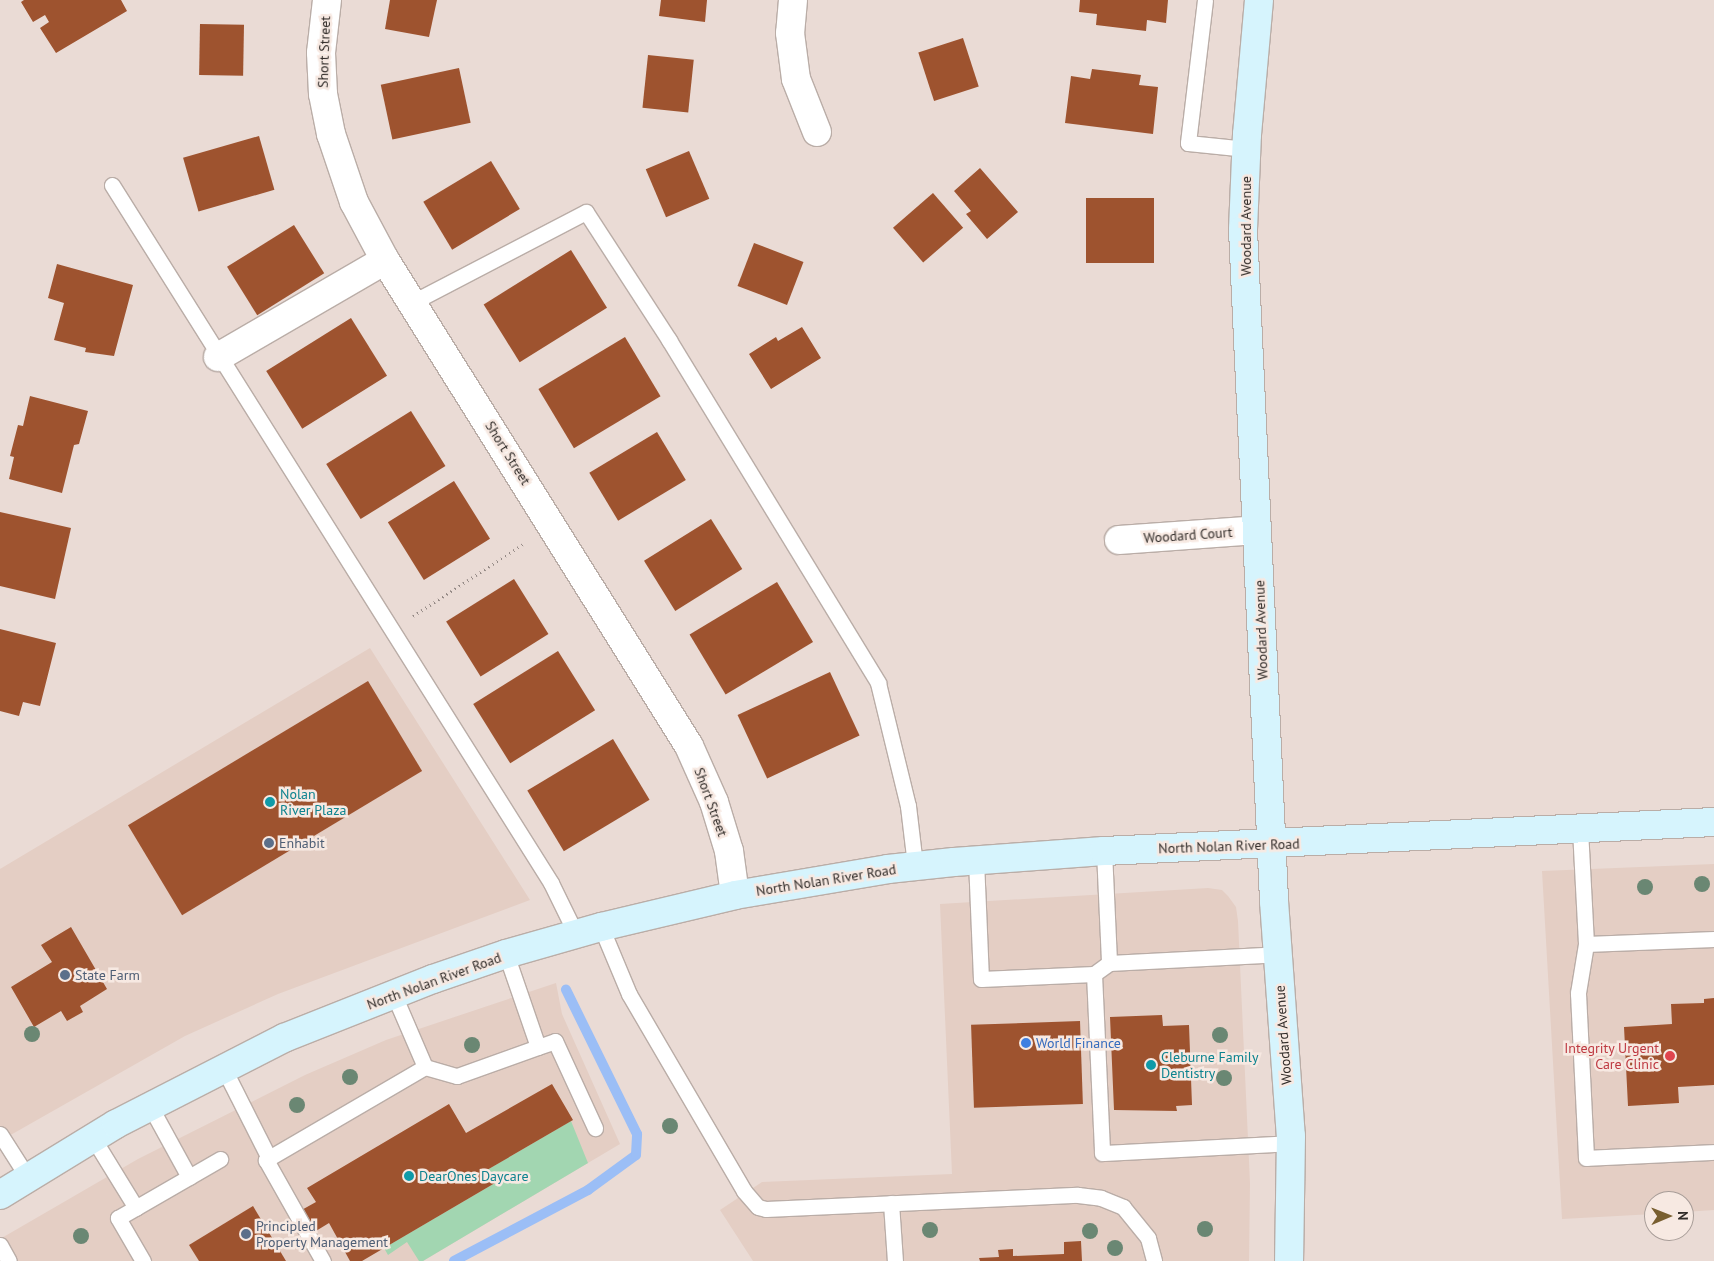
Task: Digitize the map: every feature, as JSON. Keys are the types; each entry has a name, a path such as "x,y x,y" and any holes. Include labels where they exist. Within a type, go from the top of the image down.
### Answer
{"main road":[{"name":"Woodard Avenue","path":"1259,0 1247,149 1243,230 1271,844 1291,1143 1289,1261"},
{"name":"North Nolan River Road","path":"0,1195 93,1138 150,1106 223,1067 284,1038 506,954 589,931 735,896 915,865 976,860 1104,851 1714,822"}],"street":[{"name":"Short Street","path":"327,0 321,53 323,94 331,134 354,202 385,260 553,525 689,746 714,802 729,850 735,896"},
{"path":"793,0 790,33 796,79 817,132"},
{"path":"218,357 385,260"},
{"name":"Woodard Court","path":"1120,540 1257,530"}],"lane":[{"path":"1205,0 1188,143 1247,149"},
{"path":"112,185 390,631 551,882 589,931 630,994 752,1202 766,1210 1078,1194 1101,1198 1123,1208 1139,1226 1154,1251 1154,1261"},
{"path":"413,302 586,212 670,340 878,683 908,806 915,865"},
{"path":"1580,828 1586,944 1578,993 1586,1158 1714,1152"},
{"path":"1104,851 1109,963"},
{"path":"976,860 981,979 1094,974 1109,963 1278,954"},
{"path":"1586,944 1714,939"},
{"path":"506,954 538,1047"},
{"path":"1094,974 1102,1153 1291,1143"},
{"path":"394,995 425,1067"},
{"path":"324,1261 266,1160 425,1067 456,1076 555,1041 596,1128"},
{"path":"223,1067 269,1158"},
{"path":"150,1106 189,1177"},
{"path":"0,1134 28,1178"},
{"path":"93,1138 136,1208"},
{"path":"143,1261 118,1218 220,1159"},
{"path":"891,1204 894,1261"},
{"path":"0,1245 9,1261"}],"path":[{"path":"390,631 553,525"}],"shaded area":[{"path":"370,648 530,900 278,994 185,1036 0,1141 0,869"},
{"path":"1714,864 1714,1210 1694,1211 1694,1191 1644,1191 1644,1215 1562,1219 1542,871"},
{"path":"1208,888 1222,890 1228,896 1236,907 1238,921 1250,1183 1249,1261 753,1261 720,1210 762,1182 952,1174 940,904"},
{"path":"556,983 562,1014 620,1144 423,1261 0,1261 0,1239 138,1159 305,1075 386,1040"}],"green space":[{"path":"571,1121 588,1163 423,1261 419,1261 407,1242 388,1255 384,1248 495,1183 487,1170"}],"building":[{"path":"24,0 121,0 127,11 56,53 40,28 49,22 45,15 33,22 21,2"},
{"path":"390,0 437,0 429,37 385,29"},
{"path":"661,0 707,0 705,22 659,16"},
{"path":"1080,0 1168,0 1166,23 1147,20 1146,31 1096,25 1097,14 1079,12"},
{"path":"200,24 244,25 243,76 199,75"},
{"path":"963,38 979,87 934,101 918,53"},
{"path":"648,55 694,60 688,113 642,108"},
{"path":"459,68 471,123 392,139 381,85"},
{"path":"1092,69 1141,75 1139,85 1158,87 1153,134 1065,123 1071,76 1090,79"},
{"path":"259,136 274,190 198,212 183,158"},
{"path":"689,151 709,199 666,217 646,169"},
{"path":"491,161 520,209 452,250 423,202"},
{"path":"980,168 1018,212 987,239 966,214 971,211 954,191"},
{"path":"933,193 963,228 923,262 893,228"},
{"path":"1086,198 1154,198 1154,263 1086,263"},
{"path":"294,225 324,273 257,315 227,267"},
{"path":"754,243 803,262 787,305 738,286"},
{"path":"571,250 607,308 520,362 484,305"},
{"path":"57,264 133,285 114,356 85,352 86,348 54,340 64,303 48,298"},
{"path":"351,318 387,376 302,429 266,371"},
{"path":"802,327 821,358 771,389 749,354 776,337 778,341"},
{"path":"625,337 661,396 574,448 538,389"},
{"path":"30,396 88,411 79,444 74,445 62,493 9,479 14,457 10,456 18,425 23,426"},
{"path":"411,411 445,466 361,519 326,464"},
{"path":"657,432 686,480 618,521 589,473"},
{"path":"454,481 490,539 424,580 388,522"},
{"path":"0,512 71,528 55,599 0,586"},
{"path":"711,519 742,569 675,611 644,561"},
{"path":"514,579 548,634 481,677 446,621"},
{"path":"777,582 813,642 726,695 690,635"},
{"path":"0,629 56,643 40,706 23,702 19,716 0,711"},
{"path":"558,651 595,710 510,763 473,704"},
{"path":"830,672 860,735 767,779 738,715"},
{"name":"Nolan River Plaza","path":"368,681 422,771 182,915 128,825"},
{"path":"613,739 650,800 564,851 527,791"},
{"name":"State Farm","path":"71,927 107,989 80,1006 83,1012 67,1021 61,1011 34,1027 11,987 52,962 41,945"},
{"name":"Integrity Urgent Care Clinic","path":"1714,998 1714,1085 1678,1087 1679,1103 1628,1106 1624,1027 1672,1024 1671,1004 1704,1003 1704,999"},
{"name":"Cleburne Family Dentistry","path":"1162,1015 1163,1026 1189,1025 1192,1105 1176,1106 1177,1111 1114,1110 1110,1017"},
{"path":"1080,1021 1083,1104 974,1108 971,1025"},
{"name":"DearOnes Daycare","path":"552,1084 573,1120 487,1170 495,1183 362,1261 350,1261 329,1223 311,1234 298,1212 316,1202 307,1188 449,1104 466,1133"},
{"path":"253,1206 286,1261 199,1261 189,1245"},
{"path":"1081,1241 1082,1261 980,1261 979,1258 999,1257 998,1250 1013,1249 1013,1256 1064,1254 1064,1242"}],"waterway":[{"path":"454,1261 588,1190 636,1155 637,1134 566,990"}],"place":[{"name":"Nolan River Plaza","path":"270,802"},
{"name":"Enhabit","path":"269,843"},
{"name":"State Farm","path":"65,975"},
{"name":"World Finance","path":"1026,1043"},
{"name":"Integrity Urgent Care Clinic","path":"1670,1056"},
{"name":"Cleburne Family Dentistry","path":"1151,1065"},
{"name":"DearOnes Daycare","path":"409,1176"},
{"name":"Principled Property Management","path":"246,1234"}]}
